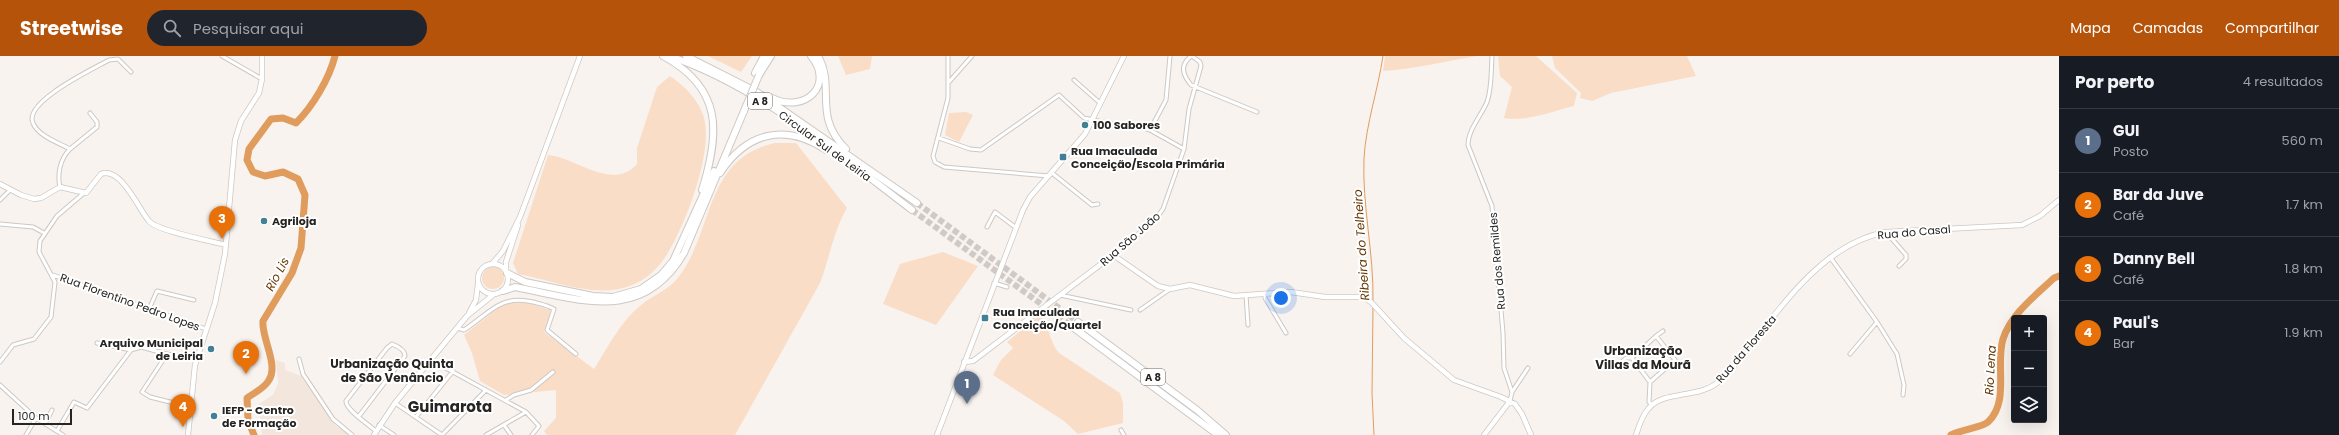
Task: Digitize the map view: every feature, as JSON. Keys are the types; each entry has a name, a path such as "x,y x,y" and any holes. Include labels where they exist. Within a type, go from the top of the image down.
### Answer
{"highway":[{"path":"663,56 676,63 695,79 705,94 713,113 714,133 712,153 698,208"},
{"name":"Circular Sul de Leiria","path":"669,56 750,95 787,118 844,158 912,210"},
{"name":"Circular Sul de Leiria","path":"686,56 757,92 867,167 916,203"},
{"path":"507,272 525,282 593,296 613,297 633,292 647,285 667,268 679,249 742,110 764,56"},
{"path":"757,74 770,56"},
{"path":"757,92 786,104 806,100 815,90 819,78 816,63 811,56"},
{"path":"818,56 824,74 825,108 830,126 841,144 867,167"},
{"path":"503,291 515,287 599,302 620,302 644,294 662,282 677,264 714,183 742,110"},
{"path":"714,183 737,152 750,142 767,136 785,134 802,137 839,158 844,158"},
{"name":"A 8","path":"1218,435 1076,325 1159,381 1226,435"}],"street":[{"path":"222,56 262,79"},
{"path":"188,435 196,359 219,285 226,245 235,140 241,121 258,96 262,79 262,56"},
{"path":"467,316 493,295 503,291 508,285 506,262 520,217 580,56"},
{"path":"948,56 948,98 939,138 933,156 935,162 944,167 1051,175 1092,205 1098,204"},
{"path":"949,82 972,56"},
{"path":"937,435 1015,227 1026,203 1077,146 1093,121 1124,56"},
{"path":"1150,130 1166,100 1170,56"},
{"path":"1191,56 1183,63 1183,69 1189,84 1194,88 1258,112"},
{"name":"Rua São João","path":"964,362 973,361 1113,255 1161,213 1184,149 1189,109 1201,66 1200,62 1191,56"},
{"name":"Rua dos Remildes","path":"1492,56 1490,91 1486,103 1468,138 1468,145 1492,206 1503,333 1504,368 1512,392"},
{"path":"70,149 40,132 34,126 31,120 35,108 52,93 109,60 119,60 132,72"},
{"path":"1074,80 1101,105"},
{"path":"939,138 970,149 981,150 1059,95 1084,118 1117,125 1131,124 1150,130 1184,149"},
{"path":"60,187 59,170 66,154 97,127 96,122 90,113"},
{"path":"0,362 13,345 34,339 51,317 54,290 53,275 39,252 40,241 44,233 60,212 88,191 101,174 109,173 124,184 153,225 226,245"},
{"path":"0,184 26,197 36,199 60,187 84,193"},
{"path":"0,200 10,190"},
{"name":"Rua do Casal","path":"1830,257 1860,240 1886,232 2022,225 2034,219 2059,200"},
{"path":"987,227 995,212 1015,227"},
{"path":"359,416 405,356 404,351 395,345 392,344 387,348 346,401 348,407 375,433 395,403 467,316 476,300 480,272 492,264 503,251 520,217"},
{"path":"0,224 33,227 44,233"},
{"path":"1886,232 1906,255 1906,259 1899,266"},
{"path":"1113,255 1158,286 1170,289"},
{"path":"1830,257 1877,322 1900,362 1904,385 1903,395"},
{"name":"Rua da Floresta","path":"1652,405 1664,399 1698,392 1717,383 1783,306 1830,257"},
{"path":"492,264 500,265 507,272"},
{"name":"Rua Florentino Pedro Lopes","path":"53,275 206,329"},
{"path":"478,282 482,290 493,295"},
{"path":"994,283 1007,287"},
{"path":"1140,310 1170,289 1190,285 1226,295 1291,292 1325,298 1363,297 1375,306 1396,331 1454,380 1510,401 1520,411 1529,434"},
{"path":"149,309 156,291 194,300"},
{"path":"1265,294 1265,298 1286,333"},
{"path":"1060,295 1130,310"},
{"path":"1246,295 1248,325"},
{"path":"457,328 464,330 504,302 516,299 526,301 554,308 547,330 576,354"},
{"path":"1850,354 1877,322"},
{"path":"1615,368 1626,358 1632,358 1663,331"},
{"path":"1650,382 1675,360 1656,336"},
{"path":"97,343 132,350 141,347 167,354 196,359"},
{"path":"57,431 74,402 87,408 132,350"},
{"path":"167,354 142,393 150,397 190,407"},
{"path":"1632,358 1650,382 1649,402 1652,405 1644,415 1636,435"},
{"path":"299,359 302,374 327,410 337,424 352,435"},
{"path":"431,360 526,412 539,426 532,435"},
{"path":"1484,435 1510,401 1512,392 1528,368"},
{"path":"416,417 453,371"},
{"path":"506,400 514,395 531,390 553,372"},
{"path":"0,385 36,418 64,435"},
{"path":"395,403 442,435 486,390"},
{"path":"45,424 52,410"},
{"path":"486,435 526,412"},
{"path":"26,435 36,418"},
{"path":"379,425 394,435"},
{"path":"504,425 511,435"},
{"path":"1121,430 1124,435"}],"shaded area":[{"path":"708,56 752,56 741,72"},
{"path":"838,56 872,56 870,69 846,75"},
{"path":"1385,56 1477,56 1419,67 1383,71"},
{"path":"1498,56 1536,56 1577,93 1574,106 1521,119 1504,118 1512,87 1500,76"},
{"path":"1552,56 1687,56 1696,76 1611,93 1592,101 1580,98 1581,93 1555,68"},
{"path":"670,76 689,92 696,101 702,112 706,127 702,165 697,186 682,226 674,243 663,260 642,280 618,289 590,290 518,274 513,263 548,155 559,157 605,174 616,175 627,172 637,164 637,148 657,87"},
{"path":"966,112 973,115 959,142 945,135 949,113"},
{"path":"775,143 796,143 847,208 838,226 820,283 735,435 547,435 544,431 556,418 556,390 504,395 480,381 472,353 464,335 498,308 510,303 527,303 551,310 544,332 594,369 615,335 627,319 646,302 669,287 677,279 689,260 713,199 722,181 735,164 752,152"},
{"path":"943,252 978,266 936,325 883,304 900,264"},
{"path":"493,267 501,270 504,278 501,286 493,289 485,286 482,278 485,270"},
{"path":"1040,315 1046,324 1053,344 1059,353 1120,393 1123,403 1123,423 1078,434 1064,421 993,375 1001,360 1013,348 1007,342"},
{"path":"276,360 285,363 285,370 301,376 336,426 351,435 262,435 259,404 273,395 278,383"}],"waterway":[{"name":"Rio Lis","path":"254,435 248,420 247,398 265,385 272,374 271,359 264,335 263,321 292,273 301,248 305,195 298,179 283,172 265,176 253,172 247,160 249,149 271,119 283,118 296,123 308,109 325,83 335,56"},
{"name":"Ribeira do Telheiro","path":"1373,301 1372,265 1365,194 1364,158 1367,132 1383,56"},
{"name":"Rio Lena","path":"1951,435 1985,424 1995,413 2000,393 2001,349 2007,330 2024,306 2054,278 2059,276"},
{"name":"Ribeira do Telheiro","path":"1373,306 1372,393 1374,435"}],"tunnel":[{"path":"917,203 1078,322"},
{"path":"912,210 1074,328"}],"place":[{"name":"100 Sabores","path":"1085,125"},
{"name":"Rua Imaculada Conceição/Escola Primária","path":"1063,157"},
{"name":"Agriloja","path":"264,221"},
{"name":"Danny Bell","path":"222,239"},
{"name":"Rua Imaculada Conceição/Quartel","path":"985,318"},
{"name":"Arquivo Municipal de Leiria","path":"211,349"},
{"name":"Bar da Juve","path":"246,374"},
{"name":"GUI","path":"967,404"},
{"name":"IEFP - Centro de Formação","path":"214,416"},
{"name":"Paul's","path":"183,427"}],"district":[{"name":"Urbanização Villas da Mourã","path":"1643,357"},
{"name":"Urbanização Quinta de São Venâncio","path":"392,370"},
{"name":"Guimarota","path":"450,406"}]}
